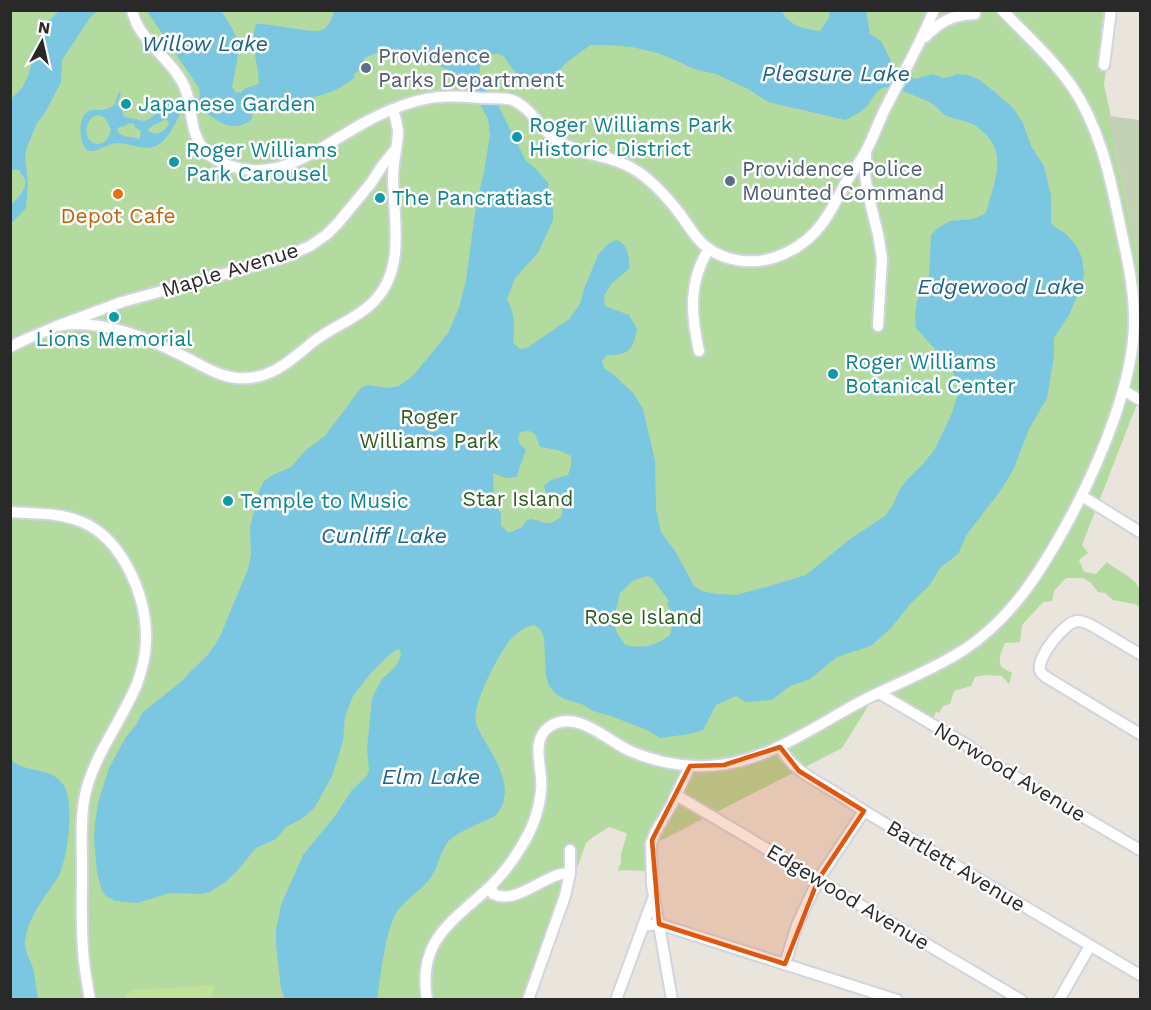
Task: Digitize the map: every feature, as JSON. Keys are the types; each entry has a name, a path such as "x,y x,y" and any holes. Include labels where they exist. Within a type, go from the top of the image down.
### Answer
{"street":[{"path":"132,10 139,29 183,83 195,134 205,151 226,165 258,170 280,167 302,160 367,121 412,102 430,98 466,97 511,100 519,104 553,137 568,147 620,162 636,170 660,191 709,249 729,258 753,261 771,258 797,247 821,225 866,152 934,10"},
{"path":"960,10 979,12"},
{"path":"427,999 426,965 437,939 447,926 491,886 520,850 533,823 542,785 538,742 543,732 550,726 563,722 578,723 641,755 690,766 724,765 753,757 780,747 879,693 952,657 972,644 1011,609 1042,566 1082,496 1106,439 1129,371 1133,344 1134,308 1118,217 1101,147 1089,117 1070,84 1048,56 1002,10"},
{"path":"1104,64 1111,10"},
{"path":"922,39 948,19 979,12"},
{"path":"57,326 75,324 123,331 228,376 255,377 274,372 324,333 369,306 384,289 395,253 393,172 398,132 393,109"},
{"name":"Maple Avenue","path":"10,347 57,326 140,296 261,264 310,246 326,236 338,224 396,149"},
{"path":"866,152 867,195 882,258 878,326"},
{"path":"699,351 693,324 692,299 698,271 709,249"},
{"path":"1123,390 1140,400"},
{"path":"1082,496 1140,532"},
{"path":"10,512 48,513 72,518 102,534 118,552 130,573 144,615 146,645 141,670 124,713 92,773 82,814 82,932 84,965 90,999"},
{"path":"1140,654 1091,625 1076,621 1063,629 1047,649 1040,667 1040,671 1046,677 1140,734"},
{"name":"Norwood Avenue","path":"879,693 1140,850"},
{"name":"Bartlett Avenue","path":"780,747 799,771 864,812 1140,975"},
{"path":"672,999 654,897 652,840 690,766"},
{"name":"Edgewood Avenue","path":"676,795 1021,999"},
{"path":"785,964 797,925 818,880 864,812"},
{"path":"528,999 565,896 570,873 570,850"},
{"path":"491,886 491,892 495,895 506,896 536,886 563,873 570,873"},
{"path":"616,999 654,897"},
{"path":"643,926 659,924 897,999"},
{"path":"1059,999 1090,946"}],"highlighted area":[{"path":"780,747 799,771 864,811 818,880 785,964 659,924 652,840 690,766 724,765"}],"green space":[{"name":"Roger Williams Park","path":"10,11 1104,11 1101,33 1109,34 1110,37 1104,85 1116,143 1114,145 1140,267 1140,396 1082,545 1088,553 1079,560 1084,572 1096,574 1107,562 1132,579 1140,590 1139,607 1135,604 1113,600 1105,593 1098,592 1091,583 1083,578 1066,578 1054,591 1052,601 1043,602 1022,625 1020,642 1005,643 1000,662 1003,668 1012,673 1009,684 1002,676 975,677 971,686 954,691 950,704 943,706 939,713 936,712 930,724 890,700 870,703 842,748 654,844 651,870 618,871 626,833 609,827 593,837 586,843 530,999 11,999"},
{"path":"1108,116 1140,120 1140,267"},
{"path":"214,985 212,999 126,999 132,990"}],"water":[{"path":"781,10 793,23 803,28 820,31 829,18 830,11 866,11 870,34 881,41 894,67 905,76 915,79 933,74 943,78 956,74 968,75 978,79 1014,109 1023,123 1031,146 1044,166 1051,196 1051,223 1076,245 1082,258 1084,275 1069,315 1054,338 1054,357 1047,398 1029,429 1013,470 1001,490 967,534 958,554 940,568 929,586 910,604 891,628 871,646 837,657 810,679 790,686 772,700 746,702 736,696 716,705 703,730 660,738 647,730 593,711 555,693 549,686 546,676 544,638 541,630 534,625 521,630 511,639 493,667 482,692 476,715 477,726 502,776 505,797 502,807 495,816 451,839 431,877 398,910 387,940 377,999 285,999 281,989 276,944 281,905 303,855 335,816 352,790 367,776 372,698 382,679 397,664 401,656 400,649 388,656 370,674 353,696 345,716 343,741 332,776 315,807 303,818 286,827 276,839 256,848 237,871 210,892 170,893 137,903 116,901 106,896 102,891 97,873 94,839 98,803 109,768 142,713 182,681 207,656 222,632 248,569 251,555 250,528 259,491 264,481 291,467 306,450 325,436 361,388 367,385 387,388 399,386 413,376 448,333 459,308 466,280 476,206 490,135 488,119 471,88 454,72 415,57 414,53 395,51 376,53 364,58 364,62 360,64 362,68 353,75 355,77 334,91 310,98 253,100 252,119 239,126 226,125 200,108 182,111 166,138 154,147 117,143 90,151 83,145 81,122 88,111 105,110 114,105 122,107 125,117 144,121 175,99 181,102 200,98 199,88 147,11 221,11 237,39 237,64 232,87 235,92 240,93 246,88 259,84 254,46 256,24 317,31 329,24 334,11","holes":["590,45 632,47 658,53 694,69 716,74 748,89 768,102 846,120 865,108 877,92 891,87 928,101 945,115 976,126 991,140 995,148 997,173 985,214 973,219 950,221 931,235 929,278 920,290 917,301 916,328 951,367 958,385 952,413 935,449 906,481 885,516 850,539 806,575 736,595 702,591 694,586 675,551 661,532 656,509 655,461 643,409 634,394 604,368 602,361 607,355 620,354 629,350 634,342 637,329 629,315 605,306 604,296 611,284 629,269 629,260 623,244 616,240 608,244 598,255 580,304 569,319 527,348 520,349 513,343 514,321 507,299 515,278 538,253 553,220 553,209 548,183 526,161 497,103 481,85 480,66 484,56 502,55 524,79 543,82 551,79 564,65","98,115 106,120 111,130 108,138 98,144 89,139 87,126 91,118","166,119 169,122 166,128 158,134 149,132 152,126","129,123 134,124 141,131 140,138 118,133 119,127","529,431 535,434 540,447 558,450 571,456 571,466 568,475 551,480 544,486 546,493 563,508 561,517 549,523 527,520 522,527 509,533 501,526 501,514 494,501 493,473 506,478 517,477 526,450 518,438 520,432","648,576 652,578 669,601 667,604 672,619 670,635 649,646 625,645 616,631 614,618 620,593 634,580"]},
{"path":"59,11 98,11 91,16 62,60 61,82 37,123 27,147 25,156 28,184 26,208 11,224 11,204 21,193 26,182 19,170 11,170 11,99 22,88 28,76 42,28"},
{"path":"10,759 23,767 58,778 67,792 69,802 68,841 63,864 58,877 31,920 26,934 26,952 33,968 38,999 11,999"}],"waterway":[{"path":"115,105 120,93"}],"place":[{"name":"Providence Parks Department","path":"366,68"},
{"name":"Japanese Garden","path":"126,104"},
{"name":"Roger Williams Park Historic District","path":"517,137"},
{"name":"Roger Williams Park Carousel","path":"174,162"},
{"name":"Providence Police Mounted Command","path":"730,181"},
{"name":"Depot Cafe","path":"118,194"},
{"name":"The Pancratiast","path":"380,198"},
{"name":"Lions Memorial","path":"114,317"},
{"name":"Roger Williams Botanical Center","path":"833,374"},
{"name":"Temple to Music","path":"228,501"}],"water label":[{"name":"Willow Lake","path":"205,43"},
{"name":"Pleasure Lake","path":"836,73"},
{"name":"Edgewood Lake","path":"1001,286"},
{"name":"Cunliff Lake","path":"384,535"},
{"name":"Elm Lake","path":"431,776"}],"park label":[{"name":"Star Island","path":"518,499"},
{"name":"Rose Island","path":"643,617"}]}
